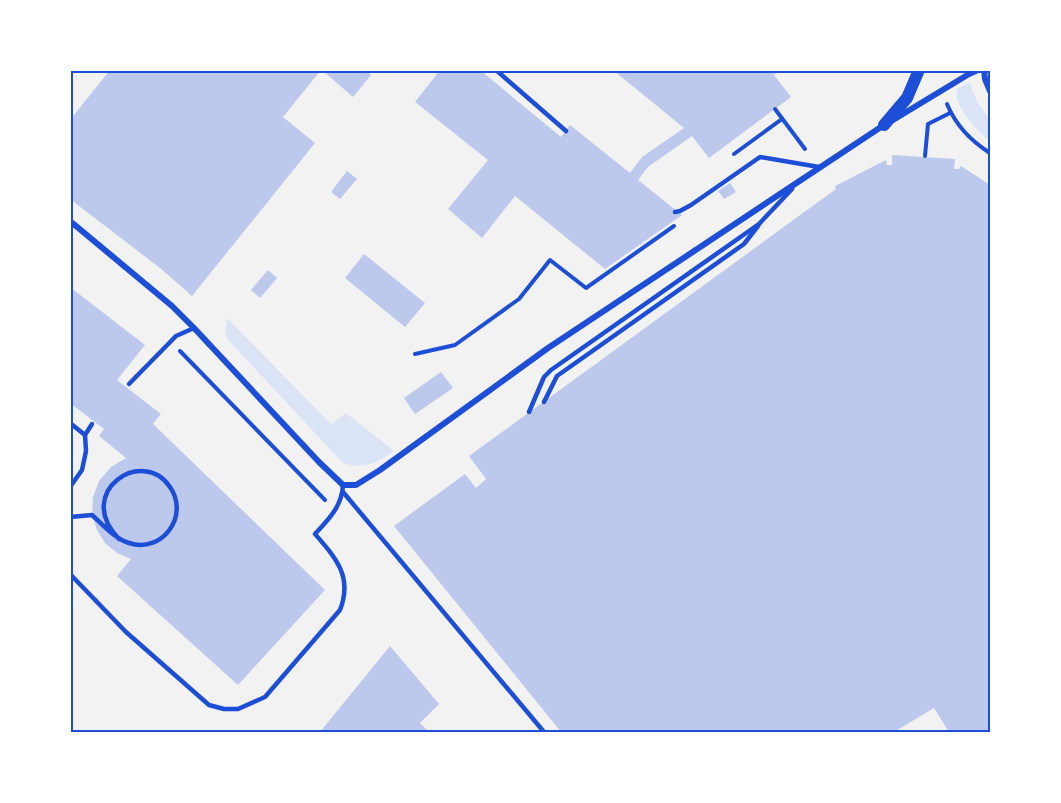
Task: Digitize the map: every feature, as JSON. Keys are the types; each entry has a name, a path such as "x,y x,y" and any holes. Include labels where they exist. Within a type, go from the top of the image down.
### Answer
{"main road":[{"path":"884,125 907,98 919,70"}],"street":[{"path":"70,221 195,328 207,344 343,488 356,485 380,470 548,348 819,167 884,125 978,70"},
{"path":"984,70 990,91"}],"lane":[{"path":"496,70 566,130"},
{"path":"678,211 760,157 819,167"},
{"path":"544,402 557,376 744,244 759,224 800,180"},
{"path":"529,412 544,377 551,370 759,224"},
{"path":"129,384 176,336 195,328"},
{"path":"70,423 85,435"},
{"path":"70,487 82,470 86,451 85,435 93,424"},
{"path":"70,517 93,515 119,539 130,544 153,543 163,538 171,530 178,508 169,484 159,476 147,472 135,472 113,483 105,500 105,519 110,530 119,539"},
{"path":"70,574 126,632 209,705 224,709 238,709 265,697 340,610 346,596 345,580 331,552 315,534 336,511 343,488"},
{"path":"343,488 544,732"}],"path":[{"path":"942,92 961,129 976,144 990,153"},
{"path":"776,109 819,167"},
{"path":"926,156 928,124 951,113"},
{"path":"724,161 782,119"},
{"path":"415,354 455,345 519,299 550,260 586,288 678,223 678,211"},
{"path":"170,342 336,511"}],"shaded area":[{"path":"969,82 978,103 990,120 990,141 973,125 958,102 957,89"},
{"path":"227,318 331,424 346,413 394,451 370,464 357,466 343,463 228,340 225,333"}],"building":[{"path":"110,70 321,70 283,117 315,143 192,296 160,268 70,199 70,120"},
{"path":"322,70 366,70 371,75 353,97"},
{"path":"440,70 480,70 561,137 570,125 630,173 642,157 684,128 613,70 781,70 774,75 791,97 709,158 692,136 648,167 638,180 682,215 605,269 515,196 482,238 448,209 488,160 415,102"},
{"path":"892,155 955,159 954,169 959,169 961,166 990,185 990,732 949,732 934,708 894,732 561,732 394,526 465,474 476,488 486,479 469,456 836,189 835,186 886,160 887,165 892,165"},
{"path":"347,171 357,179 340,199 331,192"},
{"path":"730,183 736,192 724,199 718,191"},
{"path":"364,254 425,303 405,327 345,278"},
{"path":"268,270 277,278 260,298 251,290"},
{"path":"70,287 145,345 117,380 161,414 153,424 325,590 238,685 117,576 131,559 117,553 105,543 97,530 92,515 93,497 99,481 111,467 126,458 99,436 104,429 70,403"},
{"path":"441,372 453,388 415,414 404,398"},
{"path":"390,646 439,704 420,723 429,732 320,732"}]}
